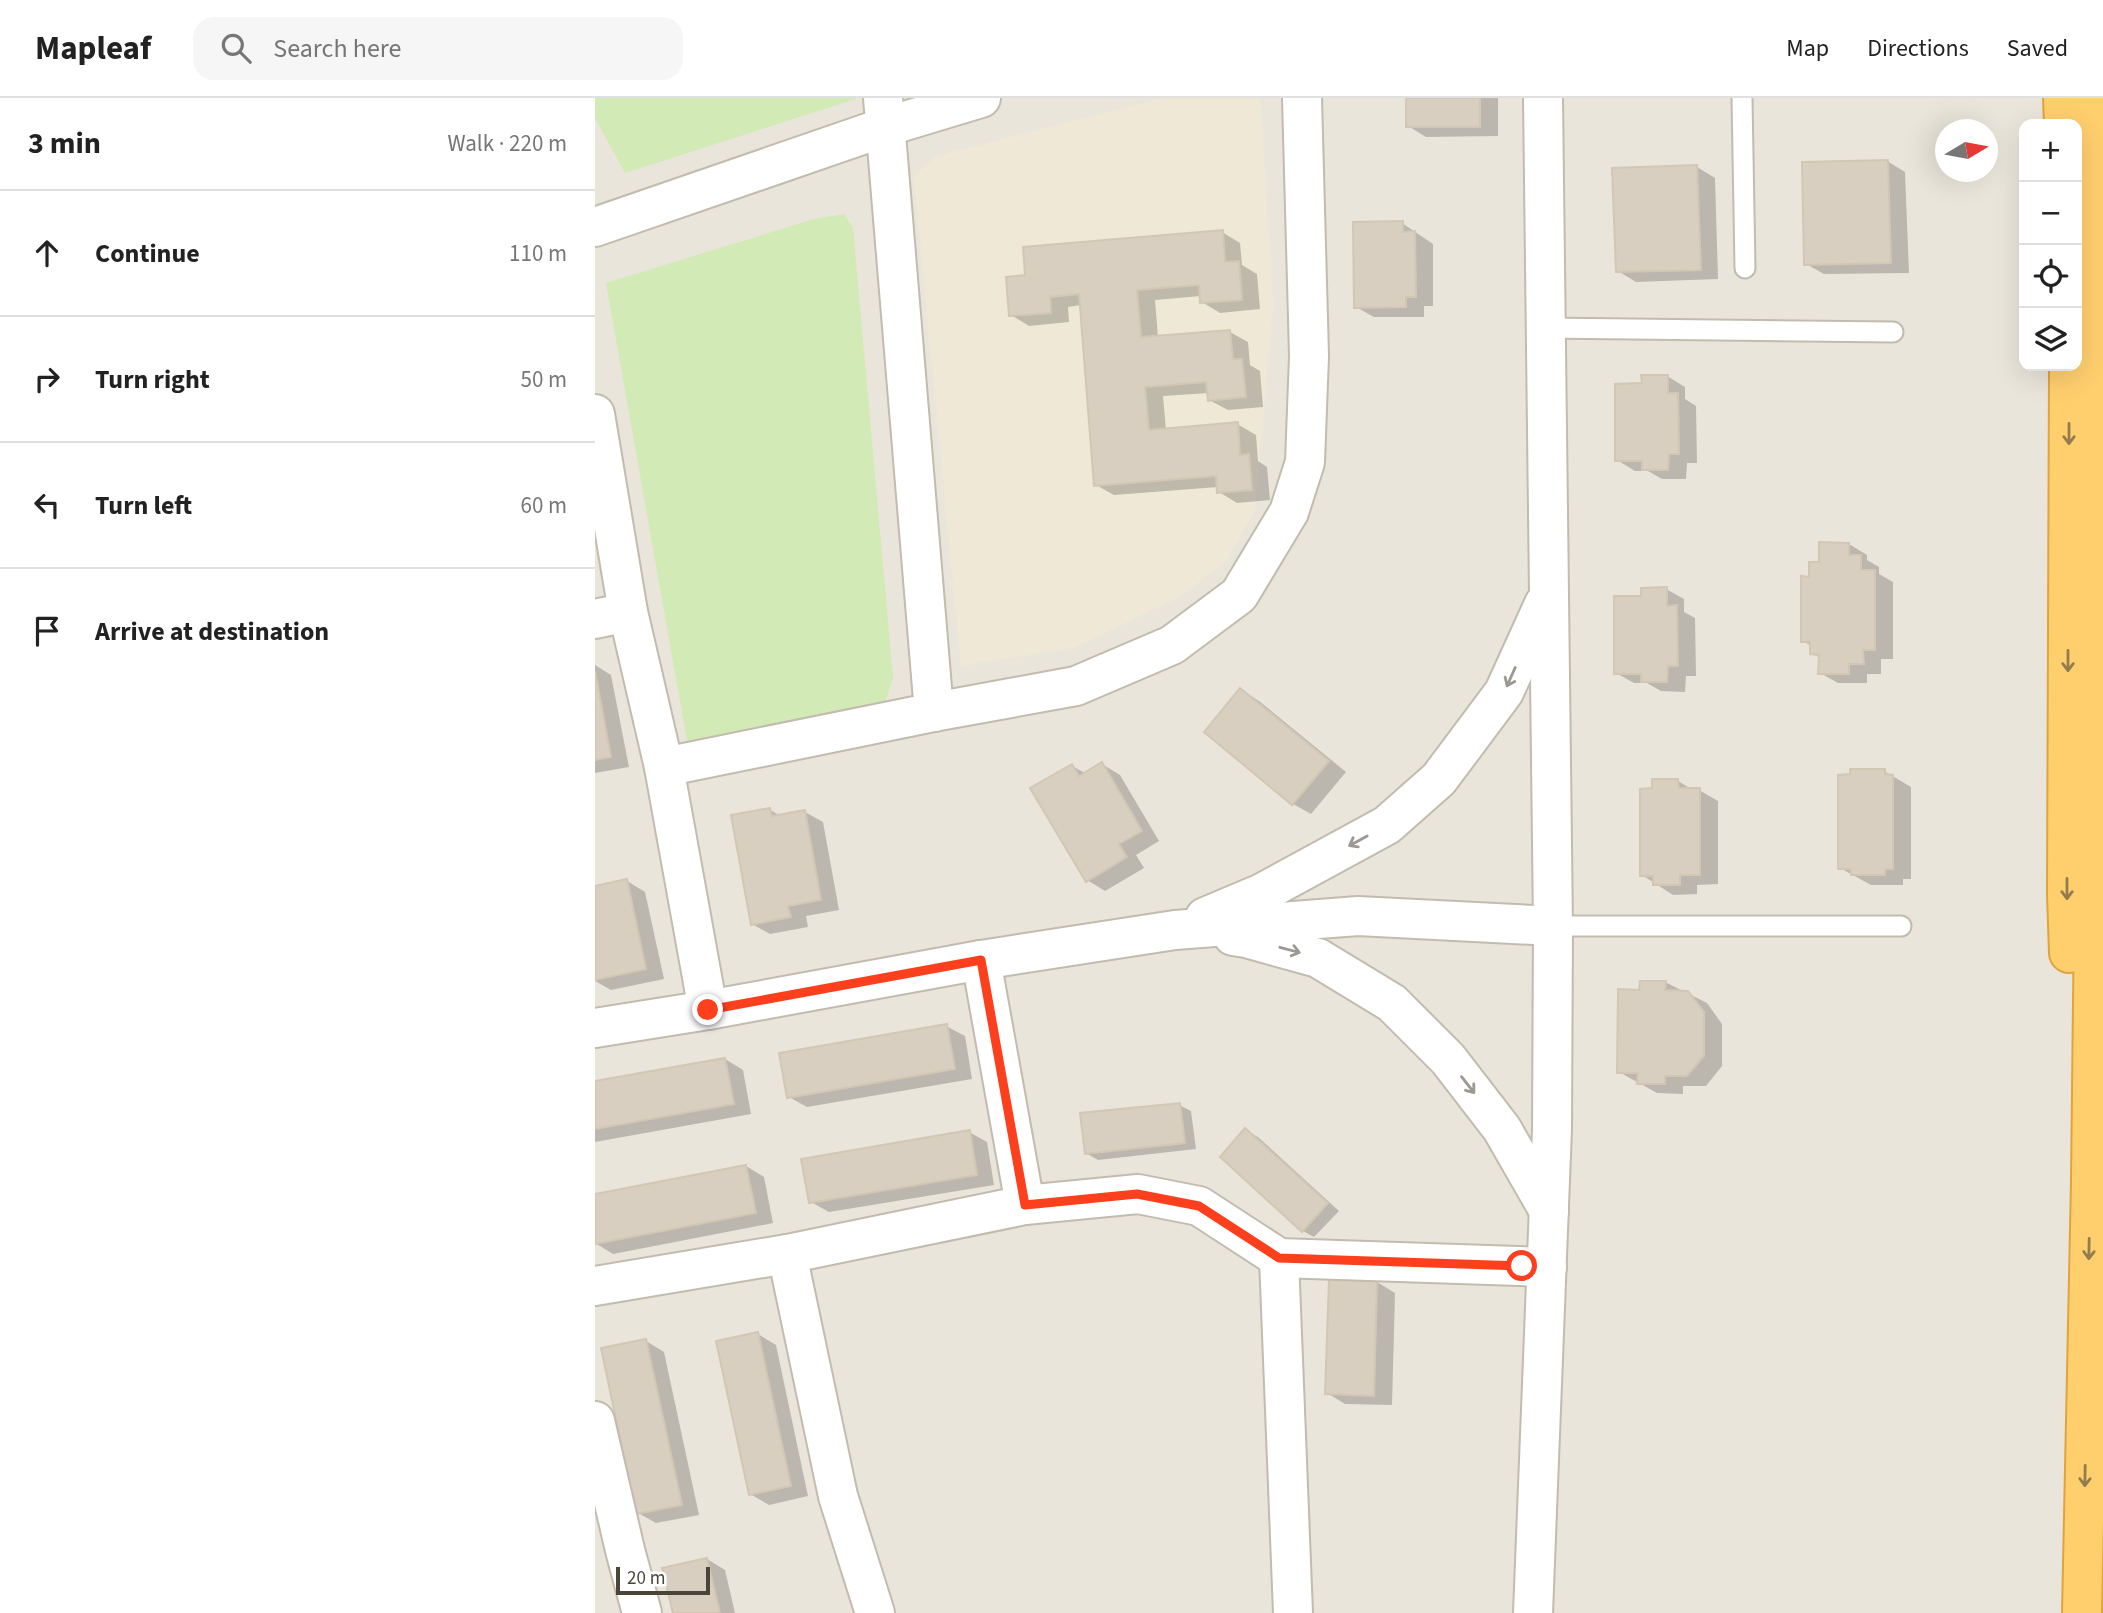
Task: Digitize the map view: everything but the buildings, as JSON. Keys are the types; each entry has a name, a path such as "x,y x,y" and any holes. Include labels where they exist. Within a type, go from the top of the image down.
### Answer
{"highway":[{"path":"2063,98 2064,119"},
{"path":"2082,1613 2091,1181 2101,289 2097,98"},
{"path":"2070,371 2067,907 2074,1112 2091,1181"}],"street":[{"path":"595,227 884,113 981,98"},
{"path":"664,767 1076,686 1172,645 1239,595 1289,512 1305,463 1309,356 1302,98"},
{"path":"1533,1613 1552,1129 1553,926 1543,98"},
{"path":"884,113 934,712"},
{"path":"595,414 611,615 664,767 708,1010"},
{"path":"1175,929 1262,893 1387,825 1439,779 1504,692 1549,592"},
{"path":"595,1028 1175,929 1358,916 1553,926"},
{"path":"1175,929 1246,938 1318,958 1392,1003 1448,1059 1501,1129 1549,1211"},
{"path":"981,960 1025,1205"},
{"path":"595,1286 787,1254 1025,1205 1137,1194 1199,1206 1279,1258 1547,1267"},
{"path":"787,1254 838,1496 875,1613"},
{"path":"1279,1258 1293,1613"},
{"path":"595,1422 642,1613"}],"lane":[{"path":"1742,98 1745,268"},
{"path":"1546,328 1893,332"},
{"path":"1553,926 1901,926"}],"shaded area":[{"path":"595,98 2103,98 2103,1613 595,1613"},
{"path":"1163,98 1260,98 1273,305 1255,509 1226,562 1179,597 1073,648 961,666 914,176 937,156"}],"green space":[{"path":"595,98 856,99 625,173 595,118"},
{"path":"844,214 853,228 893,678 880,718 689,752 606,283 814,219"}],"route":[{"path":"708,1010 981,960 1025,1205 1137,1194 1199,1206 1279,1258 1522,1266"}]}
